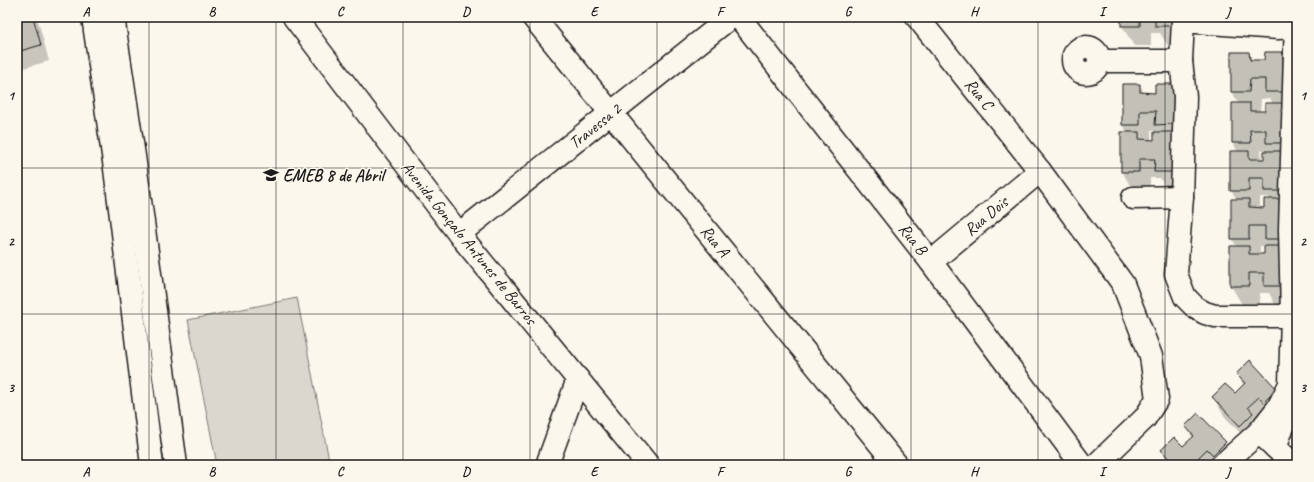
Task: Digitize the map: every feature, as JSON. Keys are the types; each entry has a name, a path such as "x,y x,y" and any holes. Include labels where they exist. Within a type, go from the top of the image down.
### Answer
{"street":[{"path":"93,17 115,169 152,465"},
{"path":"113,17 134,156 176,465"},
{"name":"Avenida Gonçalo Antunes de Barros","path":"294,17 459,234 648,465"},
{"name":"Rua A","path":"533,17 897,465"},
{"name":"Travessa 2","path":"459,234 731,17"},
{"name":"Rua B","path":"739,17 931,262 1082,465"},
{"name":"Rua C","path":"917,17 1040,170 1123,284 1151,356 1157,399 1145,418 1096,465"},
{"path":"1275,447 1295,392 1292,316 1296,22 1278,28 1183,19 1181,61 1185,97 1182,197 1176,274 1185,297 1196,308 1205,313 1215,316 1292,316"},
{"path":"1099,61 1181,61"},
{"name":"Rua Dois","path":"931,262 1040,170"},
{"path":"1133,198 1182,197"},
{"path":"547,465 578,379"},
{"path":"1222,465 1259,432 1278,408 1295,392"},
{"path":"1259,432 1294,465"}],"shaded area":[{"path":"297,298 330,465 217,465 188,320"}],"building":[{"path":"17,17 33,17 41,45 17,52"},
{"path":"1121,17 1140,17 1140,26 1121,26"},
{"path":"1155,17 1174,17 1174,26 1155,26"},
{"path":"1231,52 1249,52 1250,60 1264,60 1265,52 1283,52 1283,92 1265,92 1265,79 1250,79 1249,92 1231,92"},
{"path":"1122,84 1140,84 1140,92 1155,93 1155,84 1174,84 1174,124 1155,125 1156,111 1140,111 1140,125 1122,125"},
{"path":"1232,103 1250,103 1250,111 1265,111 1265,103 1284,103 1284,143 1266,143 1266,130 1250,130 1251,143 1232,143"},
{"path":"1121,132 1139,132 1139,139 1154,140 1154,132 1173,132 1173,172 1154,172 1155,159 1139,159 1139,172 1121,172"},
{"path":"1230,151 1249,151 1249,159 1264,159 1264,151 1283,151 1283,191 1264,191 1264,178 1249,178 1249,191 1230,191"},
{"path":"1231,199 1249,199 1249,207 1264,208 1264,199 1283,199 1283,239 1265,239 1265,226 1249,226 1249,239 1231,239"},
{"path":"1230,246 1249,246 1249,254 1264,254 1264,246 1282,246 1283,286 1264,286 1264,273 1249,273 1249,286 1230,286"},
{"path":"1250,360 1277,389 1264,402 1259,397 1248,407 1253,413 1240,426 1212,397 1225,384 1235,393 1245,383 1236,374"},
{"path":"1198,413 1226,442 1213,455 1207,449 1196,460 1202,465 1175,465 1161,450 1174,437 1183,446 1194,436 1185,426"}],"place":[{"name":"EMEB 8 de Abril","path":"271,175"}]}
